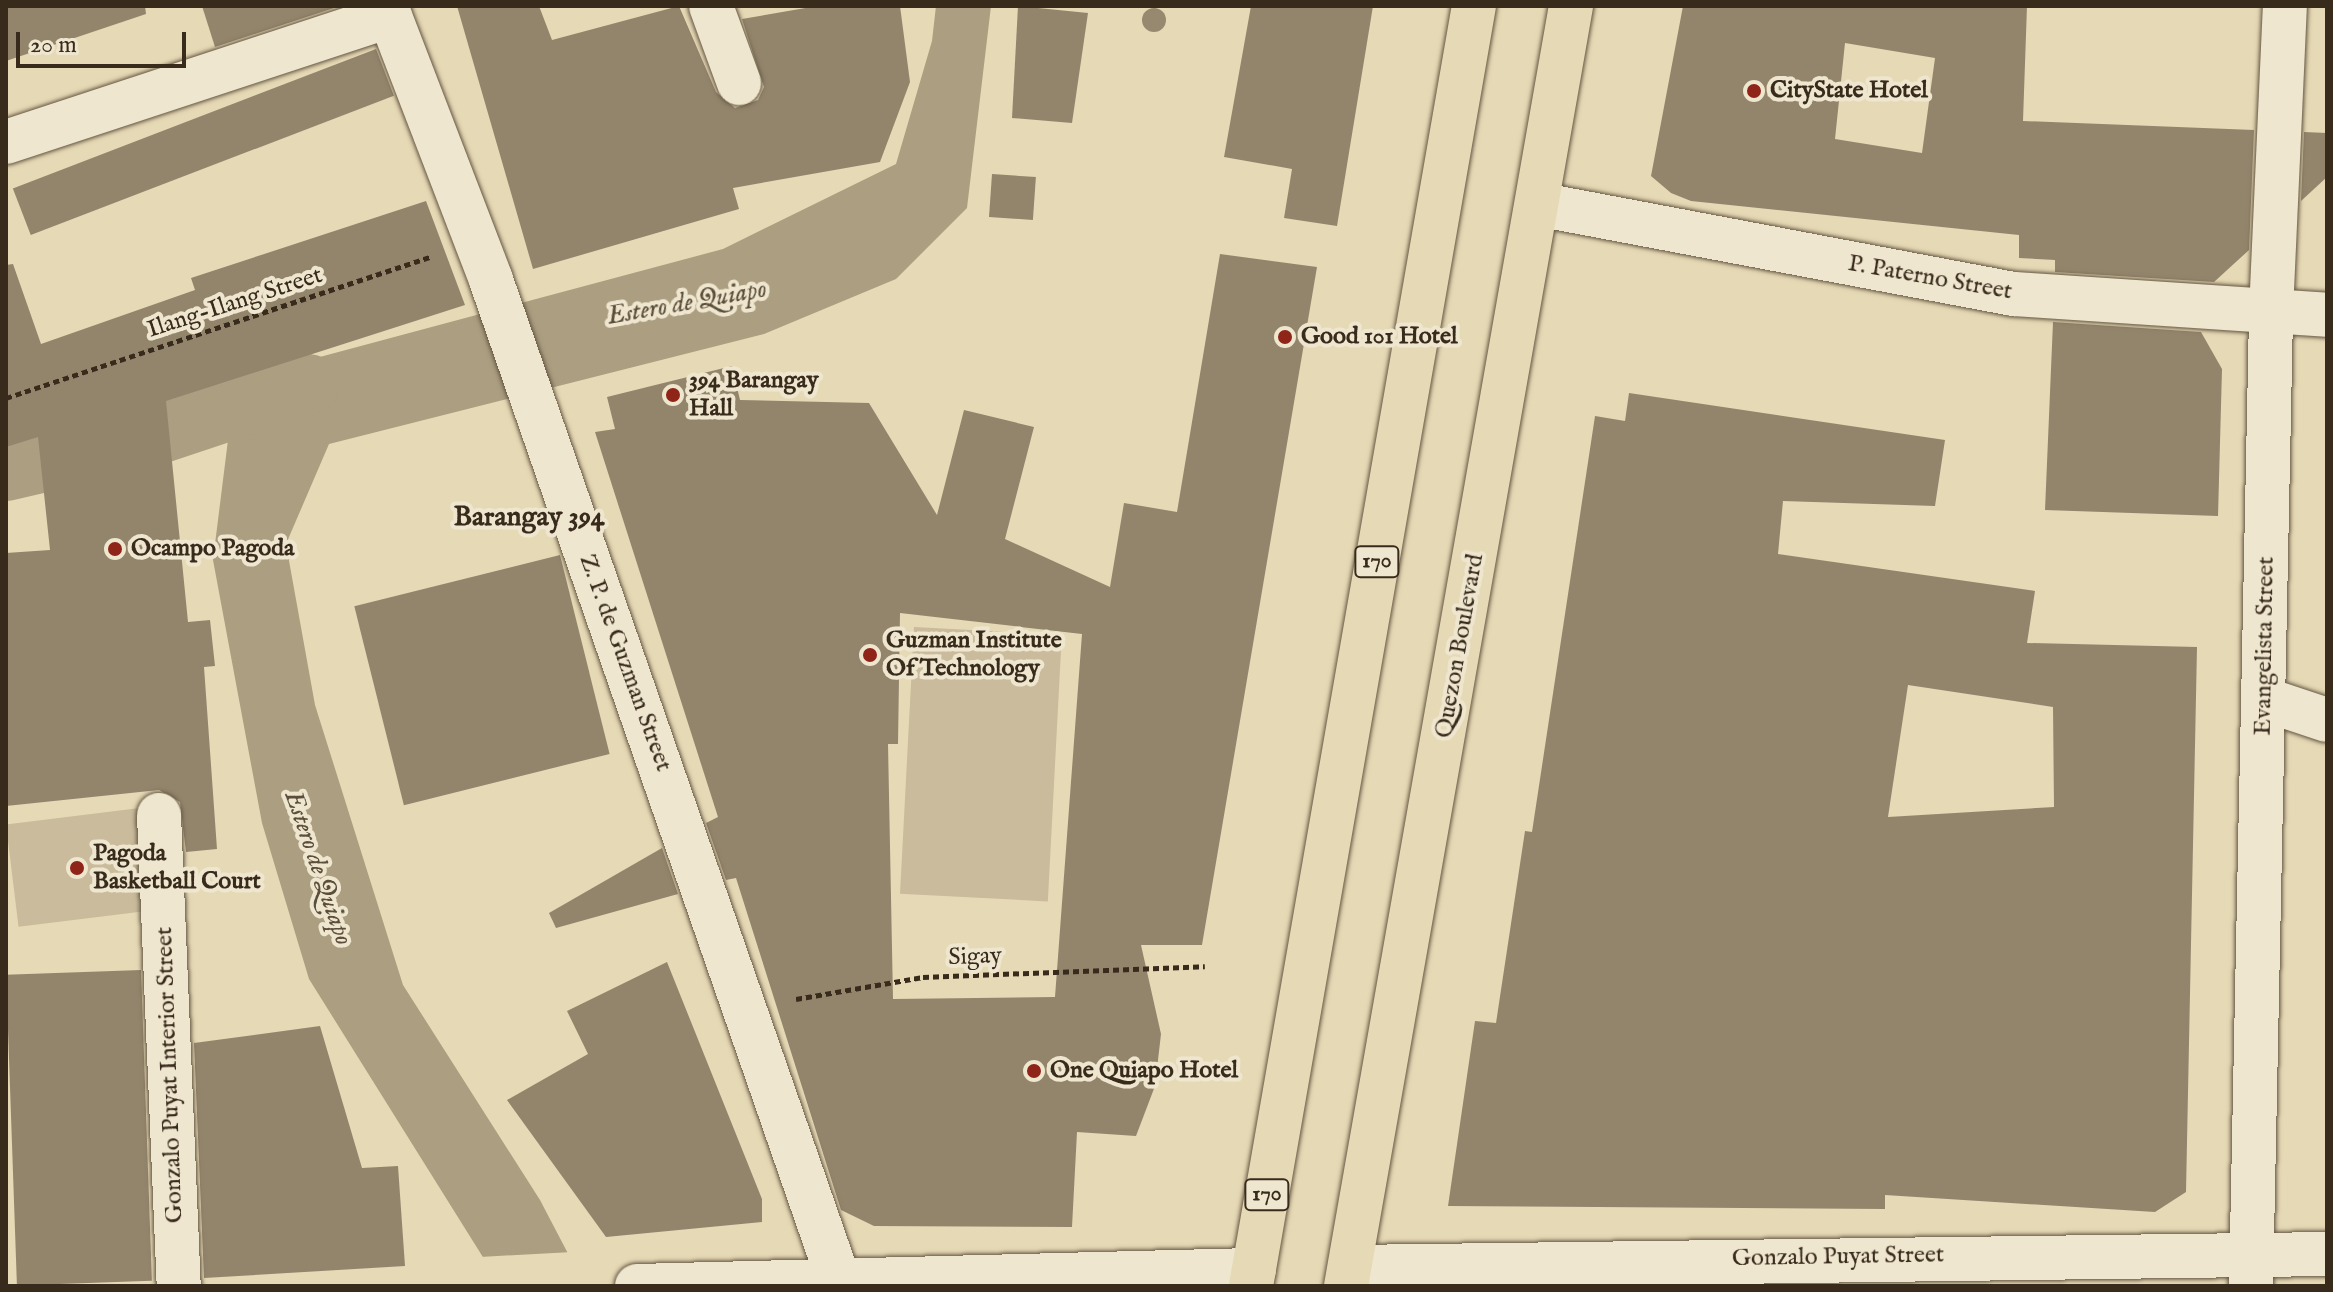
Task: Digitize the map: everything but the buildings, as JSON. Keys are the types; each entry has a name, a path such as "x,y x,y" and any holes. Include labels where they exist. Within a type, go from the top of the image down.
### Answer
{"main road":[{"name":"170","path":"1253,1278 1474,6"},
{"name":"Quezon Boulevard","path":"1348,1276 1571,6"}],"street":[{"path":"711,6 739,83"},
{"name":"Evangelista Street","path":"2252,1268 2271,312 2285,6"},
{"path":"6,142 388,11"},
{"name":"Z. P. de Guzman Street","path":"388,11 483,260 749,1007 838,1278"},
{"name":"P. Paterno Street","path":"1537,204 2014,294 2327,315"},
{"path":"2264,699 2327,720"},
{"name":"Gonzalo Puyat Interior Street","path":"159,815 179,1286"},
{"name":"Gonzalo Puyat Street","path":"1348,1276 2252,1268 2327,1254"},
{"path":"637,1286 838,1278 1253,1278"}],"path":[{"name":"Ilang-Ilang Street","path":"6,398 483,260"},
{"name":"Sigay","path":"749,1007 923,977 1205,966"}],"shaded area":[{"path":"914,627 1062,635 1048,901 900,894"},
{"name":"Pagoda Basketball Court","path":"140,808 153,910 19,927 6,824"}],"water":[{"path":"936,6 991,6 967,208 896,279 764,334 329,444 286,544 315,705 403,985 540,1200 585,1286 501,1286 309,979 262,823 213,560 232,408 275,369 723,249 896,164 932,41"}],"pier":[{"path":"572,1252 589,1286 496,1286 480,1257"}],"waterway":[{"name":"Estero de Quiapo","path":"6,471 144,439 309,384"}],"place":[{"name":"CityState Hotel","path":"1754,91"},
{"name":"Good 101 Hotel","path":"1285,337"},
{"name":"394 Barangay Hall","path":"673,395"},
{"name":"Ocampo Pagoda","path":"115,549"},
{"name":"Guzman Institute Of Technology","path":"870,655"},
{"name":"Pagoda Basketball Court","path":"77,868"},
{"name":"One Quiapo Hotel","path":"1034,1071"}],"district":[{"name":"Barangay 394","path":"529,518"}]}
